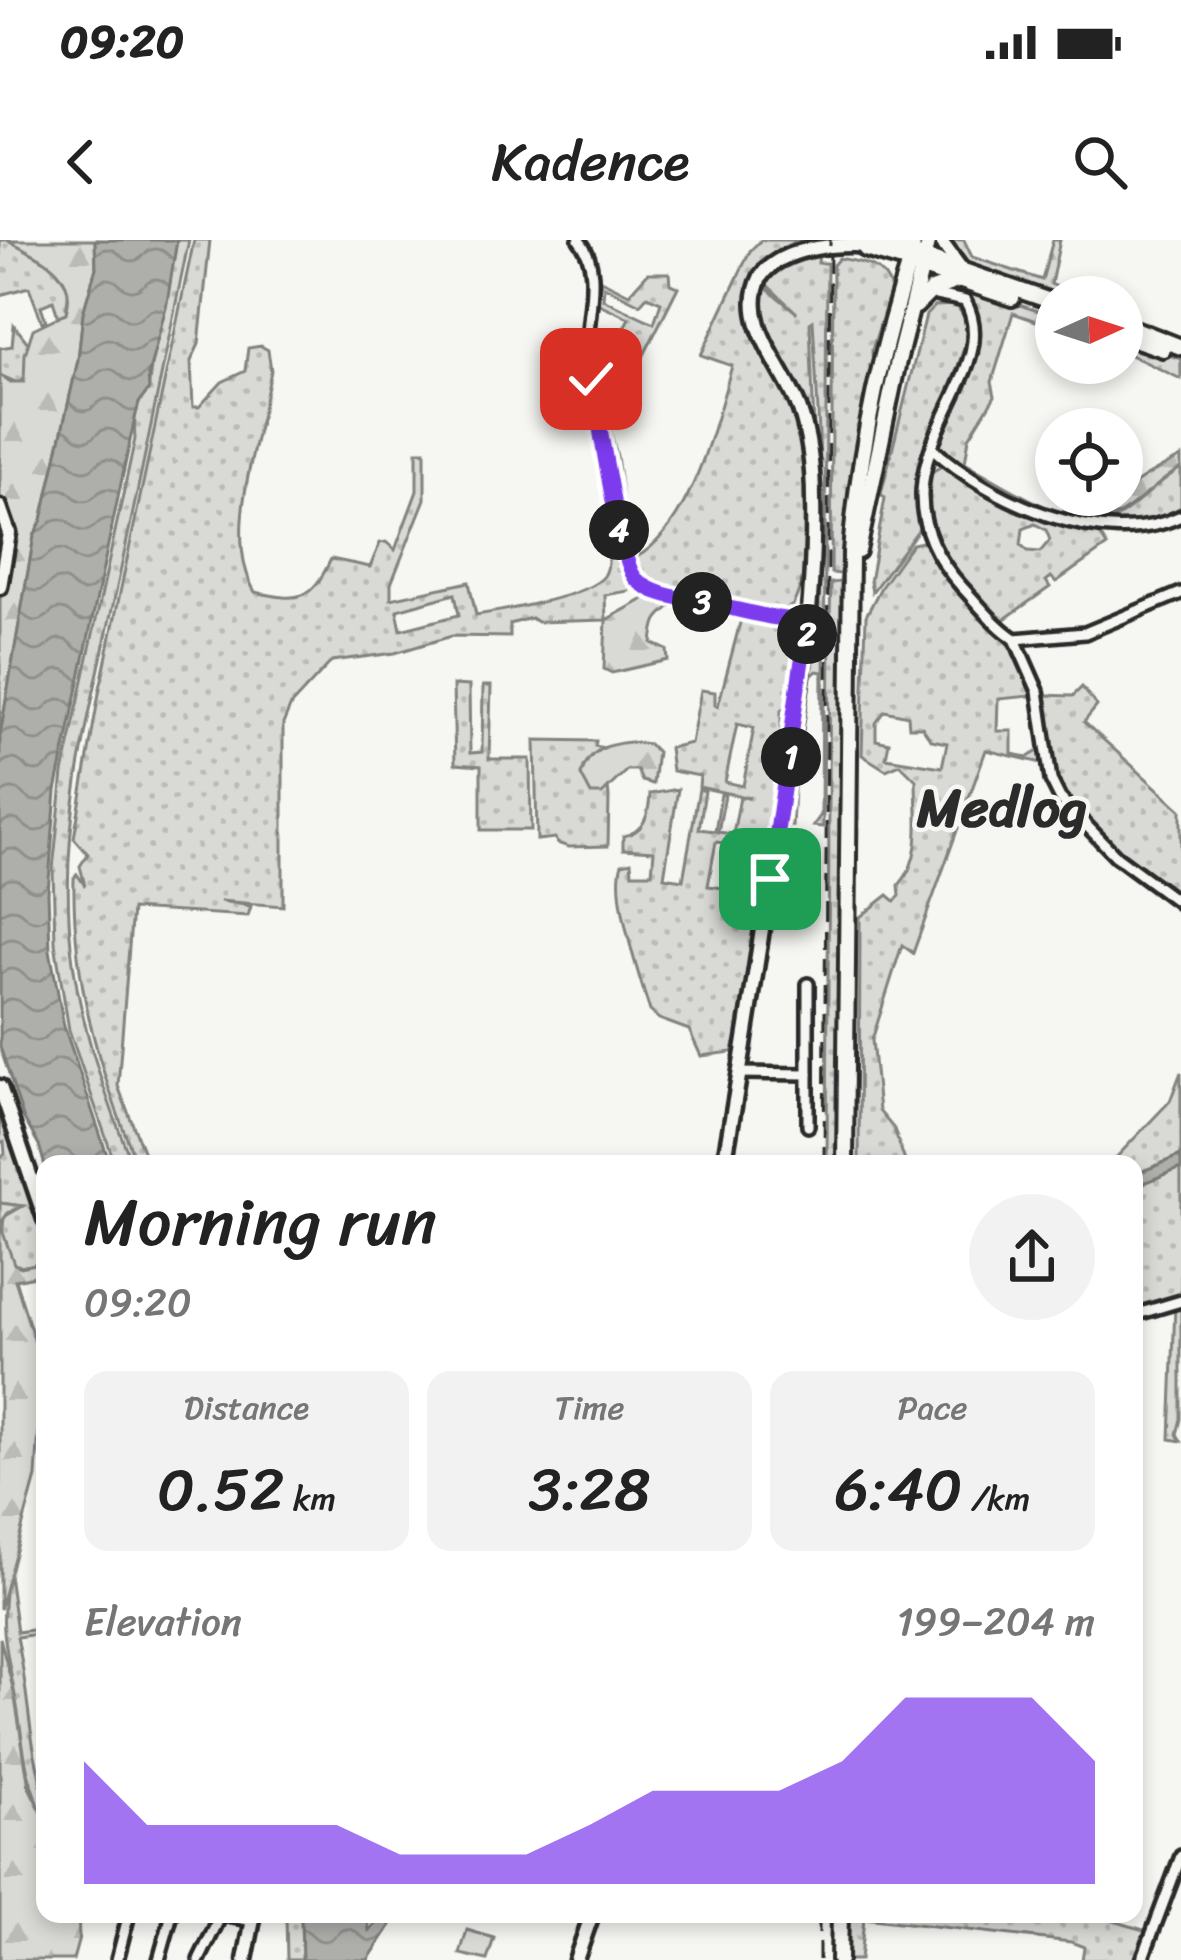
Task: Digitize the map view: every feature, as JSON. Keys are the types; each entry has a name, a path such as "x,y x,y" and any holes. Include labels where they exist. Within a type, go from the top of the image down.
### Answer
{"main road":[{"path":"916,256 1035,305"},
{"path":"850,585 910,315 916,256"},
{"path":"844,1155 850,585 864,452 916,256"},
{"path":"910,315 932,290 962,276 1035,297"},
{"path":"1143,334 1181,351"},
{"path":"1143,341 1181,351"},
{"path":"839,1923 839,1960"}],"street":[{"path":"579,240 592,273 586,350 629,571 644,585 668,594 782,619 808,619"},
{"path":"587,251 595,240"},
{"path":"916,256 929,240"},
{"path":"940,240 962,276"},
{"path":"725,1155 782,818 808,619 814,524 810,446 796,398 760,331 754,301 761,277 779,256 803,246 882,242 916,256"},
{"path":"834,244 916,256"},
{"path":"936,295 965,301 973,332 965,367 932,448 921,496 931,546 982,609 1015,639 1031,668 1051,780 1060,798 1090,832 1181,904"},
{"path":"932,448 951,466 1030,509 1081,527 1148,527 1181,516"},
{"path":"0,507 9,533 0,587"},
{"path":"1015,639 1085,633 1181,593"},
{"path":"808,984 808,1126"},
{"path":"739,1073 808,1074"},
{"path":"0,1087 36,1193"},
{"path":"1143,1312 1181,1301"},
{"path":"1142,1960 1181,1856"},
{"path":"117,1960 127,1923"},
{"path":"159,1960 169,1923"},
{"path":"199,1960 214,1923"},
{"path":"245,1960 252,1923"},
{"path":"575,1960 589,1923"}],"green space":[{"path":"0,240 53,265 69,289 66,313 58,316 53,301 41,306 46,321 42,322 29,287 0,295"},
{"path":"8,240 95,240 96,268 42,520 34,536 0,736 0,599 12,533 0,498 0,375 10,382 24,382 25,354 33,329 66,313 68,299 67,286 53,267"},
{"path":"177,240 189,240 90,711 71,835 69,919 76,983 99,1074 129,1155 112,1155 69,1030 55,943 53,869 63,773"},
{"path":"194,240 210,240 199,344 191,361 193,407 199,407 222,382 245,371 248,348 268,350 271,370 242,513 246,568 255,592 302,595 317,583 331,559 370,567 380,543 395,550 417,491 417,451 425,451 425,499 391,584 391,599 469,582 476,615 564,596 604,576 608,559 605,529 614,528 620,558 635,582 629,591 605,595 606,620 537,622 531,618 510,624 510,637 452,636 395,653 332,661 291,705 283,724 283,906 220,901 251,906 248,916 132,909 118,1086 145,1155 134,1155 90,1024 78,953 74,878 77,874 85,886 80,866 88,854 74,838 99,693","holes":["455,594 459,615 401,630 397,610"]},
{"path":"761,240 804,240 770,256 755,275 748,299 755,337 800,426 809,478 809,533 801,584 793,605 776,614 653,585 633,570 627,558 591,339 613,350 629,318 597,303 601,280 629,294 648,273 669,273 670,284 678,287 609,425 629,546 637,557 673,522 699,471 732,366 701,355 750,251","holes":["604,286 640,304 647,296 661,302 654,323 603,299","620,353 632,359 621,386 601,377 611,356 617,358"]},
{"path":"953,240 964,240 972,257 1035,278 1035,287 964,262"},
{"path":"1053,240 1060,240 1053,276 1043,276"},
{"path":"819,253 818,263 827,263 823,827 813,826 821,815 822,672 811,676 799,754 803,761 795,771 792,826 788,825 787,801 819,572 813,321 815,453 802,402 766,326 762,300 764,286 797,313 765,283 782,262"},
{"path":"839,258 864,263 878,270 891,289 872,350 873,374 845,566 839,1155 827,1155 830,617 831,583 840,582 841,574 831,573 833,265"},
{"path":"968,288 1035,310 1035,321 1013,313 992,382 995,396 969,438 965,463 1035,503 971,472 939,446 978,344 979,324 970,296 941,292"},
{"path":"956,305 965,318 967,338 926,455 919,529 872,592 885,498 881,494 926,315 935,306"},
{"path":"14,325 28,343 26,376 18,383 0,375 0,348 12,346"},
{"path":"1143,346 1181,359 1181,379 1143,361"},
{"path":"1181,457 1181,468 1143,496 1143,479"},
{"path":"942,466 1035,516 1098,532 1107,546 1056,582 1051,577 1046,581 1050,587 999,623 946,562 926,519 928,474","holes":["1035,524 1046,530 1050,540 1040,552 1021,545 1023,529"]},
{"path":"1181,468 1181,507 1133,524 1086,521 1069,516 1097,521 1143,516 1143,497"},
{"path":"923,542 1025,665 1031,696 998,699 997,731 1012,731 1012,754 1028,757 1042,749 1042,763 986,750 913,953 902,945 872,1040 879,1111 894,1129 903,1155 859,1155 860,917 888,895 895,901 900,896 899,885 915,849 917,821 916,780 900,764 886,770 862,755 866,616 912,544","holes":["885,711 908,716 909,727 922,727 931,740 947,743 942,767 886,758 889,743 876,740 876,723"]},
{"path":"653,594 675,602 656,622 652,643 667,650 668,660 612,673 604,669 606,620"},
{"path":"741,619 792,628 800,659 781,711 781,764 743,1020 732,1052 701,1056 689,1030 650,1011 628,936 620,877 622,864 631,862 632,873 652,873 654,851 623,849 623,836 644,821 650,794 678,789 664,877 683,880 699,789 705,791 699,829 715,831 721,794 725,795 718,832 733,834 740,797 750,798 699,787 700,776 672,771 669,748 691,743 701,690 715,692 718,706","holes":["737,724 754,728 743,786 725,782","716,842 739,845 733,889 708,886"]},
{"path":"453,685 469,686 470,753 482,752 483,686 491,686 489,759 530,759 531,830 481,830 481,766 455,764"},
{"path":"1082,687 1097,706 1084,722 1181,810 1181,900 1092,832 1053,778 1041,695 1073,696"},
{"path":"535,740 596,741 595,746 604,748 608,846 569,847 555,838 537,840"},
{"path":"649,744 657,752 653,784 642,781 637,770 627,770 602,794 591,794 581,775 588,760 606,747"},
{"path":"1181,1072 1181,1155 1143,1171 1143,1155 1119,1155 1170,1101"},
{"path":"0,1095 36,1199 36,1264 14,1264 2,1237 4,1217 23,1206 0,1203 0,1158 5,1154 4,1142 0,1142"},
{"path":"1181,1168 1181,1296 1143,1307 1143,1183"},
{"path":"0,1203 23,1206 8,1213 0,1224"},
{"path":"0,1224 14,1264 36,1264 36,1276 15,1280 36,1346 36,1477 0,1609"},
{"path":"1181,1303 1177,1434 1181,1441 1170,1439 1175,1305"},
{"path":"8,1568 17,1632 36,1629 36,1634 17,1637 36,1759 36,1799 28,1771 3,1618"},
{"path":"0,1638 29,1787 36,1801 36,1923 78,1923 79,1938 73,1960 0,1960"},
{"path":"286,1923 301,1923 302,1960 287,1960"},
{"path":"848,1923 864,1923 860,1960 847,1960"},
{"path":"907,1923 1120,1923 1150,1932 1137,1960 1082,1960 1084,1947"},
{"path":"467,1930 494,1938 487,1960 460,1954"}],"water":[{"path":"95,240 177,240 149,389 134,422 56,791 48,893 50,950 64,1026 107,1155 42,1155 23,1117 0,1047 0,736 34,536 42,520 96,268"},
{"path":"1181,1155 1181,1168 1143,1183 1143,1171"},
{"path":"301,1923 368,1923 369,1930 376,1923 392,1923 368,1960 302,1960"}],"railway":[{"path":"824,1155 830,240"},
{"path":"819,1923 819,1960"}],"district":[{"name":"Medlog","path":"1002,807"}],"route":[{"path":"591,379 622,551 636,579 652,590 684,598 782,619 808,619 770,879"}]}
